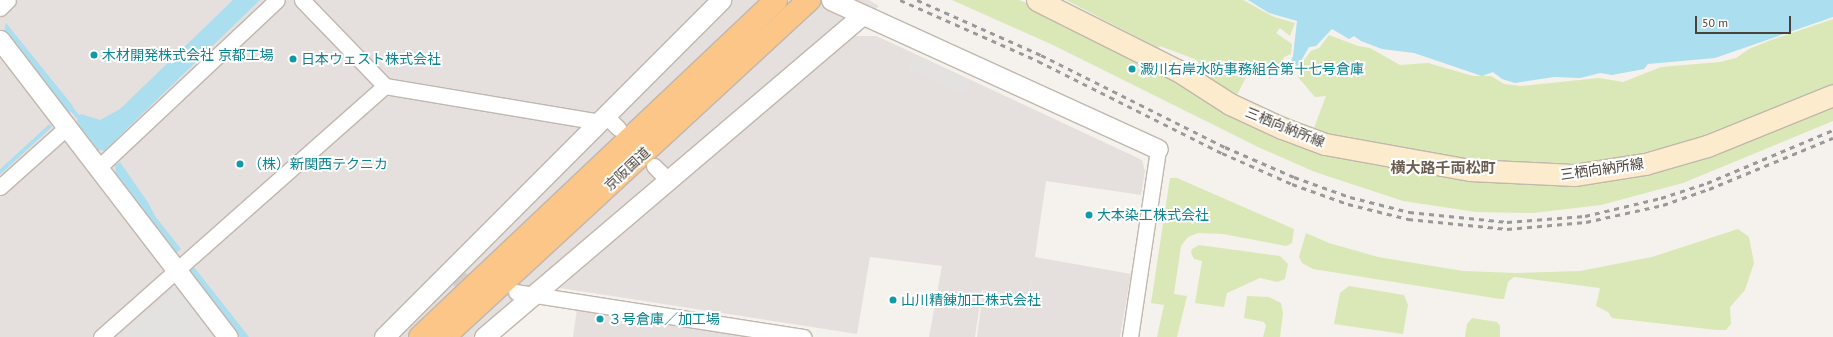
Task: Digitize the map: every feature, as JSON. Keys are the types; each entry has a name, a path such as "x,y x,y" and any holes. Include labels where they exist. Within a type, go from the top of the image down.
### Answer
{"highway":[{"name":"京阪国道","path":"420,337 776,0"},
{"name":"京阪国道","path":"444,337 807,2"}],"main road":[{"name":"三栖向納所線","path":"1037,0 1177,70 1230,104 1282,128 1325,144 1470,170 1574,175 1645,164 1707,146 1833,96"}],"street":[{"path":"0,8 8,0"},
{"path":"106,161 277,0"},
{"path":"302,0 385,86 608,122"},
{"path":"384,337 450,277 608,122 721,0"},
{"path":"831,0 1158,150 1130,337"},
{"path":"484,337 524,293 668,180 863,15"},
{"path":"0,40 66,128 106,161 177,270 228,337"},
{"path":"101,337 385,86"},
{"path":"0,187 66,128"},
{"path":"654,166 668,180"},
{"path":"524,293 803,337"}],"shaded area":[{"path":"0,0 869,0 879,6 490,337 0,337"},
{"path":"847,36 876,36 1142,160 1145,171 1141,195 1046,181 1035,257 1131,274 1120,337 977,337 983,291 1029,298 1035,260 1029,297 982,290 975,337 929,337 942,266 870,257 857,334 560,288"},
{"path":"915,56 971,81 965,95 909,70"},
{"path":"175,288 187,304 192,299 199,308 195,313 213,337 120,337 139,320 136,316 145,309 148,312"},
{"name":"３号倉庫／加工場","path":"577,309 748,337 573,337"}],"green space":[{"path":"952,0 1019,0 1043,9 1263,126 1562,183 1833,103 1833,121 1683,183 1601,205 1533,213 1476,212 1403,201 1315,172 1258,147 1053,45"},
{"path":"1066,0 1243,0 1274,17 1295,23 1290,36 1280,28 1276,33 1292,44 1291,54 1284,57 1281,67 1270,79 1265,72 1273,62 1255,67 1252,65 1237,95 1271,111 1268,117 1203,74 1197,60 1160,46 1158,48"},
{"path":"1833,19 1833,85 1686,142 1629,156 1576,163 1475,162 1389,151 1279,122 1281,115 1314,128 1326,96 1315,97 1298,77 1304,60 1311,51 1319,48 1329,35 1358,46 1370,48 1400,65 1428,63 1473,76 1491,76 1504,84 1521,86 1599,78 1623,82 1661,67 1720,62 1736,58 1749,49 1771,40"},
{"path":"1170,178 1177,178 1294,229 1292,243 1286,246 1223,234 1198,233 1188,237 1181,246 1174,294 1187,296 1177,337 1157,337 1164,305 1151,303"},
{"path":"1738,229 1749,237 1754,263 1745,290 1730,307 1731,324 1726,330 1612,318 1608,312 1596,306 1600,288 1514,277 1508,282 1504,299 1500,299 1313,269 1302,263 1299,257 1306,233 1329,243 1378,257 1463,271 1516,273 1580,271 1652,257"},
{"path":"1199,245 1280,256 1288,264 1285,279 1277,282 1260,278 1227,293 1224,307 1195,303 1202,261 1194,259 1191,253 1192,249"},
{"path":"1349,286 1404,295 1408,305 1403,334 1334,324 1340,293"},
{"path":"1247,296 1269,297 1281,303 1283,313 1280,337 1263,337 1266,326 1264,322 1244,318"},
{"path":"1472,318 1497,322 1500,326 1500,337 1465,337 1467,324"}],"water":[{"path":"233,0 260,0 104,151 95,149 75,124 81,114 100,120 120,109"},
{"path":"1248,0 1833,0 1833,17 1715,58 1648,64 1644,69 1612,75 1600,73 1580,78 1554,77 1515,83 1502,79 1493,72 1482,76 1414,53 1382,49 1361,41 1354,36 1349,39 1332,29 1316,46 1309,47 1293,75 1287,72 1293,56 1297,21 1269,13"},
{"path":"6,23 73,106 69,116 4,32"},
{"path":"120,162 149,204 155,216 181,249 176,253 116,176 115,165"},
{"path":"194,267 249,337 240,337 189,271"}],"waterway":[{"path":"68,105 82,121"},
{"path":"0,172 49,127"}],"tunnel":[{"path":"455,278 484,285"}],"railway":[{"path":"900,0 1038,61 1222,153 1292,184 1348,204 1408,219 1507,229 1586,222 1663,205 1709,189 1833,138"},
{"path":"917,0 1041,55 1225,147 1294,177 1350,197 1409,212 1507,222 1585,216 1661,198 1707,183 1833,130"}],"place":[{"name":"木材開発株式会社 京都工場","path":"94,55"},
{"name":"日本ウェスト株式会社","path":"293,59"},
{"name":"澱川右岸水防事務組合第十七号倉庫","path":"1132,69"},
{"name":"（株）新関西テクニカ","path":"240,164"},
{"name":"大本染工株式会社","path":"1089,215"},
{"name":"山川精錬加工株式会社","path":"893,300"},
{"name":"３号倉庫／加工場","path":"600,319"}],"district":[{"name":"横大路千両松町","path":"1443,168"}]}
